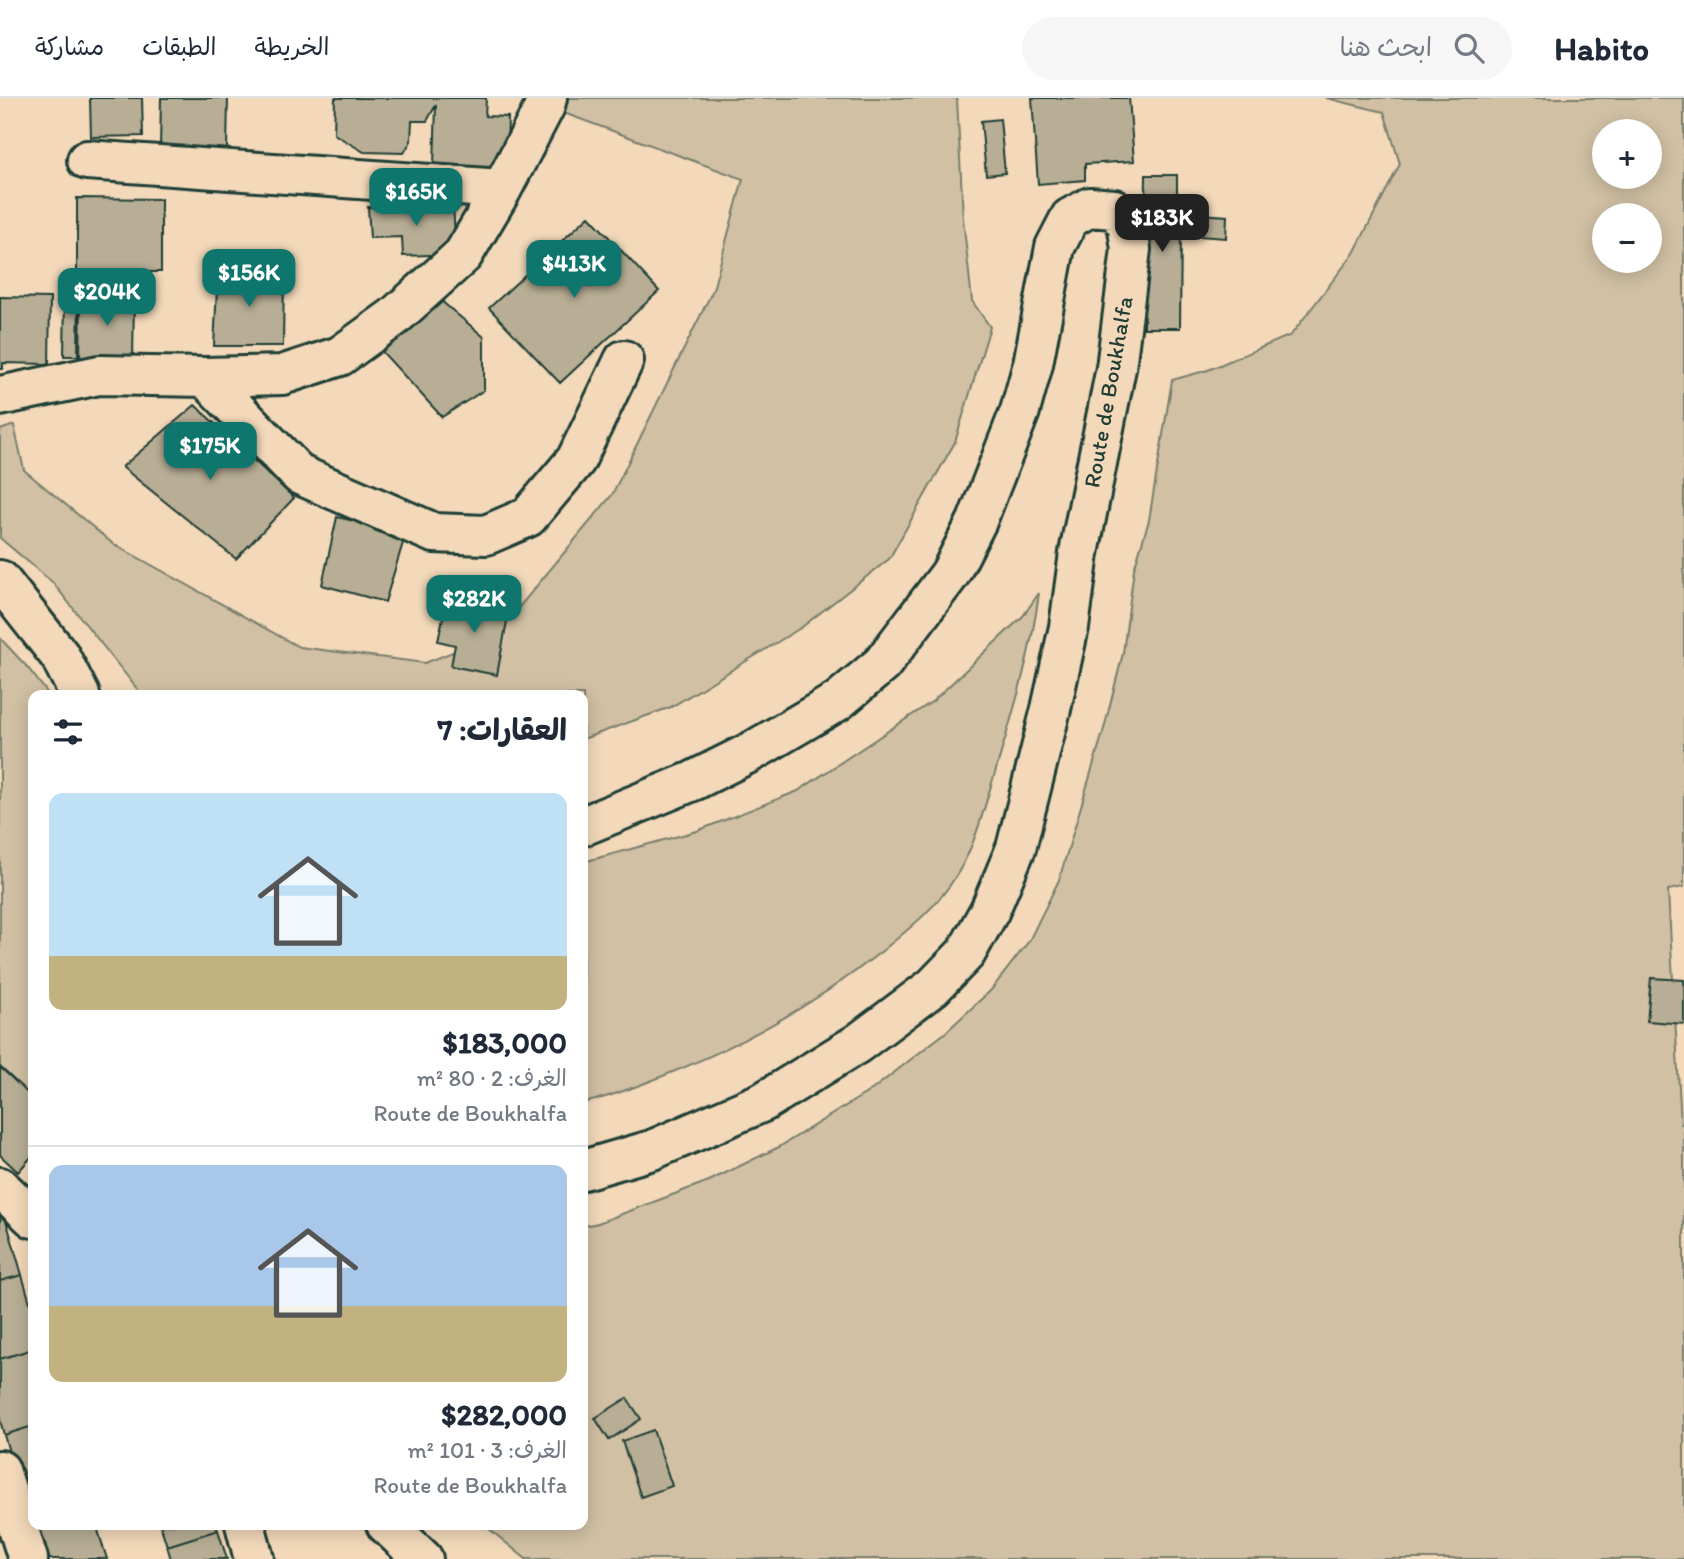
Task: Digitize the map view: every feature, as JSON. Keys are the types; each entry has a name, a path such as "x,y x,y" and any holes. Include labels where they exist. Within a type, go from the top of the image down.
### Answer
{"main road":[{"path":"0,396 99,375 282,375 340,356 394,317 463,255 502,189 547,98"},
{"path":"87,160 502,189"},
{"name":"Route de Boukhalfa","path":"588,824 693,781 751,752 838,701 881,664 950,574 977,521 1024,399 1055,247 1070,218 1090,207 1114,209 1127,223 1130,249 1116,368 1079,553 1069,627 1051,709 1016,848 990,910 966,953 933,987 857,1044 763,1102 652,1150 588,1169"},
{"path":"205,377 300,475 434,533 486,536 528,517 576,460 624,360"},
{"path":"0,580 60,656 77,690"},
{"path":"0,1187 28,1213"},
{"path":"0,1470 28,1559"},
{"path":"247,1530 254,1559"},
{"path":"392,1530 423,1559"}],"shaded area":[{"path":"547,98 957,98 963,218 972,301 990,327 955,442 889,559 802,627 671,707 588,737 588,690 138,690 53,583 0,538 0,430 14,425 24,470 112,543 299,647 425,663 496,635 612,495 713,290 743,179 545,106"},
{"path":"1326,98 1684,98 1684,887 1668,890 1681,1124 1684,1124 1684,1559 526,1559 490,1530 588,1530 588,1225 709,1181 779,1147 873,1089 946,1032 991,990 1029,941 1059,880 1104,729 1123,653 1134,569 1149,520 1172,380 1208,370 1291,335 1354,253 1400,164 1384,112"},
{"path":"1039,593 1021,684 979,826 963,864 941,897 913,926 882,951 801,1008 684,1068 588,1102 588,861 697,831 798,791 933,701 1023,616"},
{"path":"0,638 45,690 28,690 28,1155 0,1130"}],"building":[{"path":"90,98 142,98 143,136 91,137"},
{"path":"161,98 228,98 227,149 160,148"},
{"path":"335,98 486,98 485,116 508,117 507,150 492,176 434,165 436,105 427,121 412,121 411,141 404,153 364,152 334,134"},
{"path":"1032,98 1129,98 1134,161 1085,164 1085,180 1038,184"},
{"path":"1000,119 1005,173 986,175 981,121"},
{"path":"1146,175 1177,175 1177,228 1181,228 1180,328 1144,328"},
{"path":"77,198 161,199 161,272 77,272"},
{"path":"453,204 456,254 403,256 402,237 370,238 368,207"},
{"path":"1187,213 1227,216 1226,238 1185,235"},
{"path":"589,216 659,291 560,383 489,308"},
{"path":"218,269 284,273 283,346 214,346"},
{"path":"65,296 79,296 78,356 64,356"},
{"path":"0,297 50,298 49,364 3,363 3,369 0,369"},
{"path":"81,297 134,298 133,360 80,359"},
{"path":"440,300 484,337 484,390 442,417 375,344"},
{"path":"195,405 294,498 236,559 122,467"},
{"path":"337,517 406,533 385,602 322,585"},
{"path":"447,599 509,610 497,675 451,666 455,645 438,641"},
{"path":"1651,978 1684,980 1684,1024 1647,1021"},
{"path":"0,1067 28,1093 28,1161 18,1172 0,1155"},
{"path":"0,1204 22,1275 0,1281"},
{"path":"22,1275 28,1296 28,1351 0,1359 0,1281"},
{"path":"28,1351 28,1428 4,1435 0,1420 0,1359"},
{"path":"627,1398 641,1419 609,1440 595,1418"},
{"path":"28,1428 28,1505 25,1506 4,1435"},
{"path":"653,1430 672,1486 641,1497 622,1441"},
{"path":"33,1530 98,1530 107,1559 42,1559"},
{"path":"162,1530 218,1530 167,1546"},
{"path":"218,1530 227,1559 171,1559 167,1546"}]}
